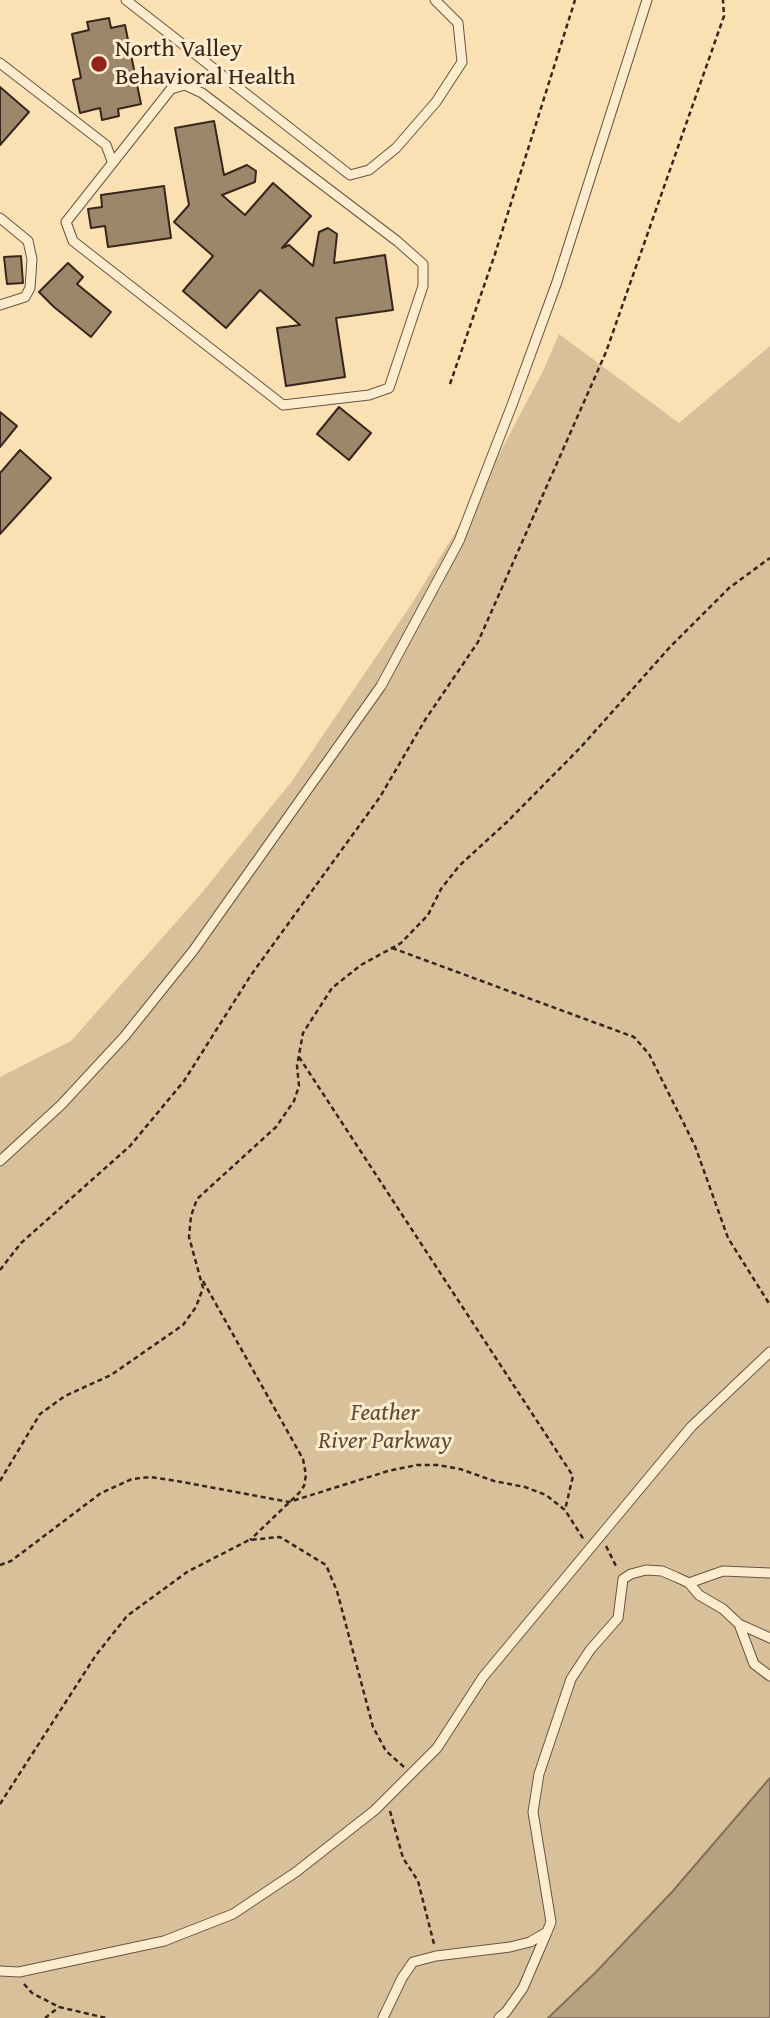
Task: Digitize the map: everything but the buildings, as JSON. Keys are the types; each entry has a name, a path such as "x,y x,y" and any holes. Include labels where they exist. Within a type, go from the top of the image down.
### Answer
{"lane":[{"path":"126,0 350,175 369,170 396,148 436,102 462,62 458,23 435,0"},
{"path":"0,1161 61,1105 115,1047 184,962 382,686 459,541 513,405 557,282 647,0"},
{"path":"0,63 106,145 112,161"},
{"path":"185,85 202,93 397,241 423,264 423,286 389,388 369,395 284,405 74,241 66,222 112,161 172,89 185,85"},
{"path":"0,218 27,241 32,258 30,288 25,297 0,305"},
{"path":"0,1971 19,1972 164,1941 233,1914 296,1872 387,1798 437,1748 483,1677 691,1427 770,1352"},
{"path":"499,2018 523,1988 551,1923 533,1812 539,1774 571,1679 590,1650 618,1618 623,1579 646,1570 662,1571 689,1583 699,1595 723,1609 739,1623 770,1638"},
{"path":"689,1583 723,1571 770,1573"},
{"path":"739,1623 754,1664 770,1676"},
{"path":"383,2018 402,1978 413,1962 436,1956 510,1947 530,1942 547,1932"}],"path":[{"path":"450,384 499,242 575,0"},
{"path":"0,1270 21,1243 130,1146 184,1081 251,975 380,797 425,720 478,642 606,352 724,16 723,0"},
{"path":"0,1481 40,1414 65,1396 111,1375 183,1325 196,1307 203,1288 189,1237 191,1216 197,1199 276,1127 294,1101 299,1086 297,1066 303,1033 332,988 361,965 401,943 428,915 441,889 459,866 581,747 670,647 729,588 770,558"},
{"path":"392,948 634,1037 649,1054 695,1146 729,1238 770,1305"},
{"path":"299,1057 573,1476 565,1510"},
{"path":"0,1804 96,1655 127,1616 187,1572 249,1540 304,1486 306,1475 303,1459 201,1279"},
{"path":"0,1565 11,1562 100,1493 132,1479 177,1481 289,1502 388,1471 417,1465 460,1469 545,1495 565,1510 591,1549"},
{"path":"249,1540 281,1537 326,1565 337,1591 373,1727 386,1751 411,1773"},
{"path":"601,1537 623,1579"},
{"path":"387,1798 403,1858 418,1881 436,1956"},
{"path":"19,1972 23,1984 32,1993 59,2007 106,2018"},
{"path":"45,2018 59,2007"}],"green space":[{"name":"Feather River Parkway","path":"559,334 679,423 770,346 770,1778 672,1892 548,2018 0,2018 0,1077 71,1041 200,895 292,781 411,605 475,500 543,371"}],"shaded area":[{"path":"770,1778 770,2018 548,2018 672,1892"}],"place":[{"name":"North Valley Behavioral Health","path":"99,64"}]}
